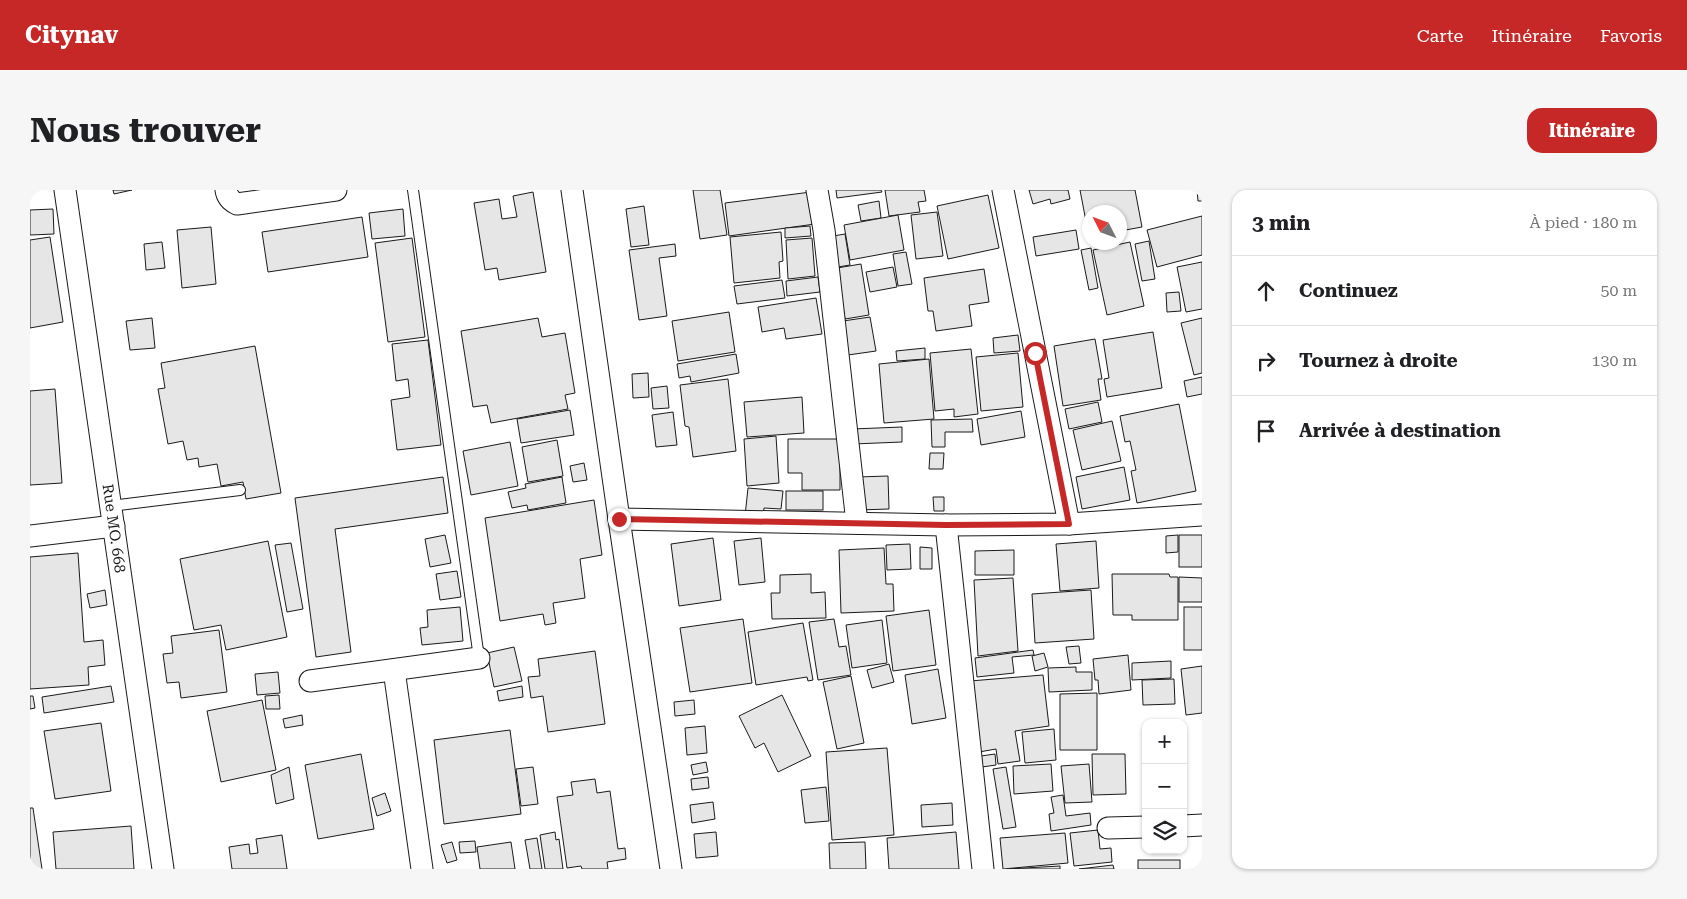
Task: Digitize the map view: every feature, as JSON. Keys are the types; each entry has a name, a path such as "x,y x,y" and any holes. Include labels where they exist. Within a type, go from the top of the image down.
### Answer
{"street":[{"name":"Rue MO. 668","path":"65,190 163,869"},
{"path":"226,190 232,202 237,204 336,190"},
{"path":"572,190 672,869"},
{"path":"817,190 824,230 857,523"},
{"path":"1003,190 1069,524"},
{"path":"619,519 946,525 1069,524 1202,515"},
{"path":"30,536 112,516"},
{"path":"946,525 983,869"},
{"path":"310,681 479,658"},
{"path":"394,670 422,869"},
{"path":"1187,826 1202,825"},
{"path":"1108,828 1142,827"}],"lane":[{"path":"413,190 479,658"},
{"path":"112,516 240,490"}],"building":[{"path":"113,190 132,190 114,194"},
{"path":"693,190 720,190 727,235 700,239"},
{"path":"836,190 881,190 882,192 837,198"},
{"path":"885,190 924,190 926,201 918,202 920,212 889,216"},
{"path":"1029,190 1068,190 1070,199 1051,204 1050,199 1033,204"},
{"path":"1080,190 1135,190 1142,227 1127,230 1127,205 1083,205"},
{"path":"1197,190 1202,190 1202,201 1198,201"},
{"path":"533,192 546,272 499,280 497,268 485,270 474,203 499,199 502,219 517,217 513,196"},
{"path":"811,192 815,224 729,236 725,203"},
{"path":"988,195 999,248 948,259 937,206"},
{"path":"879,201 881,218 861,221 858,205"},
{"path":"644,206 649,245 631,247 626,209"},
{"path":"53,209 54,234 30,235 30,210"},
{"path":"403,209 405,236 372,239 369,213"},
{"path":"937,212 943,256 916,259 911,215"},
{"path":"898,215 904,250 850,260 844,225"},
{"path":"1202,216 1202,255 1157,267 1147,230"},
{"path":"362,217 368,257 268,272 262,232"},
{"path":"810,226 811,236 785,238 785,228"},
{"path":"211,227 216,284 182,288 177,230"},
{"path":"1076,230 1079,249 1036,256 1033,237"},
{"path":"781,232 783,261 779,262 780,278 734,283 730,237"},
{"path":"845,234 850,265 838,267 833,236"},
{"path":"50,237 63,322 30,328 30,240"},
{"path":"412,238 425,337 388,342 375,243"},
{"path":"812,238 815,276 788,279 786,240"},
{"path":"1149,241 1155,279 1142,281 1135,244"},
{"path":"162,242 165,268 146,270 144,244"},
{"path":"1130,242 1144,306 1107,315 1093,250 1127,250 1127,243"},
{"path":"675,244 676,256 659,258 667,316 639,320 629,250"},
{"path":"1081,250 1091,250 1098,288 1089,290"},
{"path":"906,252 912,284 898,286 893,254"},
{"path":"1202,262 1202,309 1186,312 1177,267"},
{"path":"861,264 869,315 845,319 837,268"},
{"path":"893,267 897,287 870,292 866,272"},
{"path":"984,269 989,302 969,305 972,326 936,331 933,311 928,311 924,278"},
{"path":"818,277 820,292 787,296 786,281"},
{"path":"782,280 785,298 737,304 734,286"},
{"path":"1179,292 1181,311 1167,312 1166,293"},
{"path":"816,298 822,334 786,339 784,328 762,332 758,307"},
{"path":"729,312 735,352 678,361 672,321"},
{"path":"870,317 876,351 848,355 843,321"},
{"path":"152,318 155,348 130,350 126,321"},
{"path":"538,318 542,337 565,333 575,393 565,395 568,409 491,423 487,405 473,407 461,331"},
{"path":"1202,318 1202,373 1194,375 1181,323"},
{"path":"1153,332 1162,388 1107,397 1104,379 1109,378 1103,340"},
{"path":"1018,335 1020,351 994,353 993,338"},
{"path":"1095,339 1102,379 1098,379 1101,400 1063,406 1054,346"},
{"path":"428,340 441,445 397,450 391,400 410,397 408,379 396,381 392,344"},
{"path":"255,346 281,493 246,499 243,482 221,486 217,464 199,467 198,458 187,460 183,441 168,444 158,389 165,388 161,363"},
{"path":"925,348 925,359 897,361 896,351"},
{"path":"971,349 978,414 954,417 954,409 935,411 930,353"},
{"path":"1018,353 1023,407 981,411 976,357"},
{"path":"736,354 739,373 691,382 690,376 679,378 677,364"},
{"path":"929,359 934,419 884,423 879,364"},
{"path":"648,373 649,397 633,398 632,374"},
{"path":"1202,377 1202,394 1187,397 1184,381"},
{"path":"728,379 736,451 693,457 689,427 685,426 680,385"},
{"path":"667,386 669,408 653,409 651,388"},
{"path":"55,389 62,483 30,485 30,391"},
{"path":"802,397 804,433 747,437 744,402"},
{"path":"1098,402 1102,422 1069,429 1065,409"},
{"path":"1179,404 1196,491 1137,503 1131,471 1136,470 1130,441 1125,442 1120,416"},
{"path":"570,410 574,435 521,443 517,419"},
{"path":"1021,411 1025,437 981,445 977,419"},
{"path":"673,412 677,445 656,447 652,415"},
{"path":"972,419 973,432 945,432 945,447 932,447 931,420"},
{"path":"1112,421 1121,461 1082,470 1073,430"},
{"path":"902,427 902,442 853,444 852,429"},
{"path":"776,436 779,483 747,486 744,439"},
{"path":"788,439 840,439 840,490 802,490 802,473 788,473"},
{"path":"557,440 563,476 528,482 522,447"},
{"path":"510,442 518,486 471,495 463,451"},
{"path":"930,453 944,453 943,469 929,469"},
{"path":"584,463 587,480 573,482 570,466"},
{"path":"1124,467 1130,500 1082,509 1076,477"},
{"path":"888,476 889,509 858,510 857,477"},
{"path":"443,477 448,513 335,529 351,652 316,657 295,498"},
{"path":"562,477 566,503 528,510 527,505 512,508 508,492 526,488 525,484"},
{"path":"748,488 783,491 781,509 764,508 763,518 745,516"},
{"path":"786,491 823,491 823,510 786,510"},
{"path":"933,497 944,497 944,511 934,511"},
{"path":"594,500 602,555 580,559 585,598 553,603 556,623 545,625 543,614 500,621 485,518"},
{"path":"445,535 451,563 430,567 425,539"},
{"path":"1178,535 1178,552 1166,553 1166,536"},
{"path":"1179,535 1202,535 1202,567 1179,567"},
{"path":"713,538 721,600 679,606 671,544"},
{"path":"761,538 765,582 739,585 734,541"},
{"path":"268,541 287,637 226,650 221,625 194,630 180,559"},
{"path":"1096,541 1099,588 1060,591 1056,544"},
{"path":"291,543 303,609 287,612 275,545"},
{"path":"910,544 911,569 887,570 886,545"},
{"path":"920,547 932,548 932,569 920,569"},
{"path":"884,548 886,584 893,584 894,611 841,613 839,550"},
{"path":"1014,550 1014,575 975,575 975,551"},
{"path":"78,553 84,642 103,640 105,665 88,667 89,685 30,689 30,557"},
{"path":"457,571 461,597 440,600 436,574"},
{"path":"811,574 811,593 825,592 826,618 772,619 771,593 780,593 780,575"},
{"path":"1112,574 1169,574 1170,577 1178,577 1178,620 1132,620 1132,615 1113,615"},
{"path":"1179,577 1202,578 1202,602 1179,602"},
{"path":"1013,578 1018,651 978,656 974,580"},
{"path":"105,590 107,605 90,608 87,594"},
{"path":"1091,590 1094,639 1035,643 1032,594"},
{"path":"460,607 463,641 422,645 420,628 428,627 427,610"},
{"path":"1184,607 1202,607 1202,650 1184,650"},
{"path":"929,610 936,665 893,671 886,616"},
{"path":"743,619 752,683 690,692 680,628"},
{"path":"834,619 839,647 846,646 851,675 818,680 809,622"},
{"path":"882,620 887,663 852,668 846,625"},
{"path":"803,623 813,680 808,681 807,677 756,685 748,632"},
{"path":"219,630 227,692 181,698 179,682 167,683 163,654 173,653 171,636"},
{"path":"1079,646 1081,663 1069,664 1066,647"},
{"path":"514,647 522,681 494,687 487,653"},
{"path":"1033,650 1034,655 1012,657 1014,673 977,677 975,658"},
{"path":"595,651 605,724 548,732 543,696 531,698 528,677 540,676 538,659"},
{"path":"1044,653 1048,667 1035,671 1032,656"},
{"path":"1128,655 1131,690 1099,694 1098,680 1095,680 1093,659"},
{"path":"1171,661 1171,678 1132,680 1132,663"},
{"path":"889,664 894,682 872,688 867,670"},
{"path":"1202,666 1202,713 1186,715 1181,669"},
{"path":"1076,667 1076,672 1092,672 1092,690 1049,692 1048,668"},
{"path":"938,669 946,718 912,724 905,675"},
{"path":"278,672 280,693 257,695 255,674"},
{"path":"1043,675 1049,726 1015,731 1020,761 998,764 996,749 979,752 970,681"},
{"path":"851,676 864,743 837,749 823,682"},
{"path":"1174,679 1175,704 1143,705 1142,680"},
{"path":"111,686 114,702 44,713 42,697"},
{"path":"522,686 523,697 499,701 497,691"},
{"path":"1097,693 1097,750 1060,750 1060,694"},
{"path":"279,695 280,709 266,709 265,696"},
{"path":"782,695 811,756 778,772 764,743 755,748 739,716"},
{"path":"30,696 33,696 35,708 30,709"},
{"path":"262,700 276,770 221,782 207,711"},
{"path":"694,700 695,714 675,716 674,702"},
{"path":"302,715 303,725 285,728 283,719"},
{"path":"101,723 111,791 55,799 44,731"},
{"path":"705,726 707,753 687,755 685,728"},
{"path":"1054,729 1056,760 1025,763 1022,732"},
{"path":"510,730 521,814 444,824 434,740"},
{"path":"887,748 894,835 832,840 826,752"},
{"path":"361,754 374,829 318,839 305,765"},
{"path":"995,754 996,765 982,767 981,756"},
{"path":"1092,754 1125,754 1126,794 1093,795"},
{"path":"706,762 708,772 693,775 691,765"},
{"path":"1051,764 1053,791 1014,794 1013,766"},
{"path":"1089,764 1092,802 1065,803 1061,766"},
{"path":"289,767 294,799 276,804 271,775"},
{"path":"533,767 538,804 521,806 516,769"},
{"path":"1006,767 1016,827 1003,829 993,769"},
{"path":"708,777 709,788 692,790 691,779"},
{"path":"595,779 597,793 610,791 618,849 625,848 626,859 607,862 608,869 582,869 581,866 567,868 557,797 573,795 571,782"},
{"path":"826,787 829,821 805,823 801,790"},
{"path":"385,793 391,811 377,816 372,798"},
{"path":"1063,795 1066,816 1090,813 1091,825 1051,831 1049,814 1054,813 1051,797"},
{"path":"713,802 715,819 692,823 690,805"},
{"path":"952,803 953,825 922,827 921,805"},
{"path":"30,808 33,808 42,869 30,869"},
{"path":"131,826 134,869 56,869 53,832"},
{"path":"1098,830 1100,849 1111,848 1112,862 1074,866 1070,833"},
{"path":"555,832 556,840 559,839 563,869 545,869 540,835"},
{"path":"716,832 718,856 696,858 694,834"},
{"path":"956,832 959,869 889,869 887,838"},
{"path":"1065,833 1068,863 1003,869 1000,838"},
{"path":"282,835 287,869 232,869 229,847 249,844 250,854 258,853 256,839"},
{"path":"537,838 542,869 530,869 525,840"},
{"path":"475,841 476,852 460,853 459,842"},
{"path":"452,842 457,860 447,863 441,845"},
{"path":"511,842 515,869 480,869 477,847"},
{"path":"865,842 866,869 830,869 829,843"},
{"path":"1138,860 1180,860 1180,869 1138,869"},
{"path":"1113,865 1114,869 1079,869"},
{"path":"1060,866 1060,869 1007,869"}],"route":[{"path":"619,519 946,525 1069,524 1035,353"}]}
